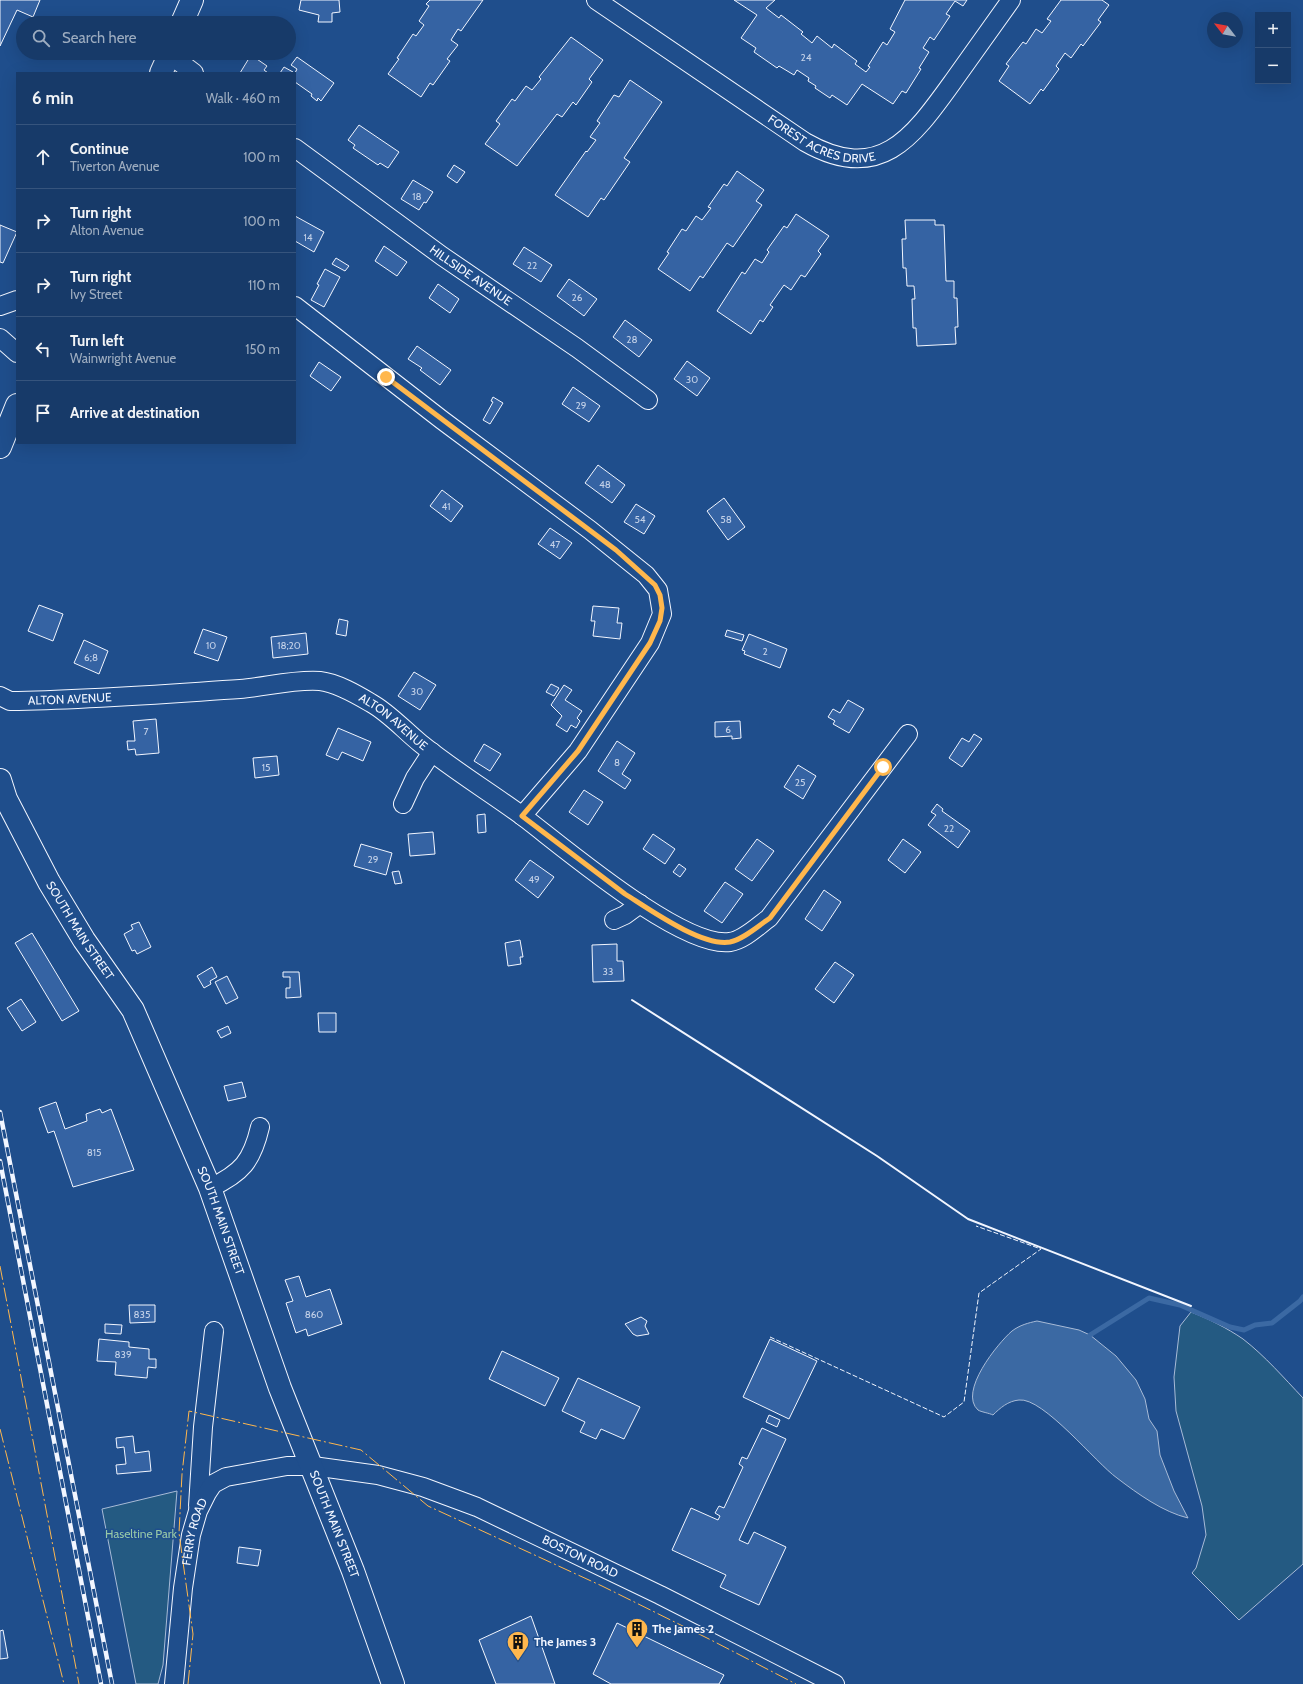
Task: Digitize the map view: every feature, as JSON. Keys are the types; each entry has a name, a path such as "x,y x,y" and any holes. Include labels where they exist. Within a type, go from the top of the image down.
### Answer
{"main road":[{"path":"185,16 192,0"},
{"path":"0,447 16,407"},
{"name":"SOUTH MAIN STREET","path":"0,780 6,799 49,882 84,940 134,1010 210,1188 280,1388 313,1466 394,1684"}],"street":[{"name":"FOREST ACRES DRIVE","path":"596,0 805,142 824,153 842,158 856,159 889,152 914,134 1011,0"},
{"path":"166,60 192,72"},
{"name":"HILLSIDE AVENUE","path":"296,149 442,256 570,344 648,400"},
{"path":"0,306 16,300"},
{"path":"296,307 442,420 616,550 655,585 660,595 662,608 660,621 653,637 614,699 569,762 522,816"},
{"path":"0,338 16,352"},
{"name":"ALTON AVENUE","path":"0,696 10,701 80,700 246,688 292,682 322,681 347,690 373,704 432,752 522,816 640,904 690,934 710,940 730,942 748,933 770,918 908,734"},
{"path":"403,804 415,778 432,752"},
{"path":"614,920 625,915 640,904"},
{"path":"210,1188 230,1179 245,1164 255,1149 260,1127"},
{"path":"198,1511 203,1427 214,1331"},
{"name":"FERRY ROAD","path":"174,1684 191,1535 198,1511 213,1484 226,1477 287,1466 313,1466"},
{"name":"BOSTON ROAD","path":"313,1466 378,1475 423,1487 477,1507 660,1595 835,1684"}],"green space":[{"path":"1191,1312 1218,1324 1243,1339 1267,1360 1303,1398 1303,1564 1239,1620 1192,1573 1196,1568 1206,1535 1202,1506 1176,1411 1174,1377 1180,1326"},
{"name":"Haseltine Park","path":"177,1491 163,1665 158,1684 136,1684 102,1509"}],"shaded area":[{"path":"1037,1321 1079,1330 1090,1335 1116,1356 1136,1380 1145,1399 1149,1419 1157,1431 1160,1455 1174,1491 1188,1518 1160,1507 1125,1484 1108,1470 1055,1419 1029,1402 1019,1400 1008,1403 1001,1407 993,1415 978,1410 973,1402 973,1392 976,1380 982,1368 998,1346 1012,1331 1027,1323"}],"building":[{"path":"0,0 40,0 33,16 17,10 0,46"},
{"path":"301,0 339,0 340,12 332,13 332,22 318,22 319,15 299,10"},
{"path":"430,0 483,0 461,31 458,29 451,40 458,45 447,59 450,61 433,85 430,83 421,97 388,74 399,59 397,58 413,34 416,36 424,25 419,21 429,6 426,4"},
{"path":"734,0 775,0 766,8 779,18 781,15 803,32 801,34 812,43 817,36 832,48 834,44 857,61 855,64 866,72 870,67 868,66 883,42 887,45 895,32 890,29 905,0 967,0 963,6 955,1 946,14 950,16 934,40 930,37 923,48 929,52 919,68 921,69 906,93 902,91 893,104 862,84 847,105 832,95 830,98 815,88 816,86 808,81 809,78 797,70 794,75 779,66 777,68 754,52 756,48 741,38 757,15"},
{"path":"1061,0 1102,0 1109,5 1098,20 1101,22 1083,46 1081,44 1071,58 1065,53 1056,66 1059,69 1043,91 1041,89 1030,104 999,81 1009,66 1006,64 1023,42 1026,44 1036,29 1042,33 1051,21 1047,19"},
{"path":"571,37 603,60 589,79 592,82 576,105 573,102 562,117 557,114 517,166 485,144 500,124 496,121 512,99 515,101 526,86 532,90 541,79 539,77"},
{"path":"297,57 334,83 321,101 318,98 317,101 311,96 312,94 296,83 296,72 297,69 291,65"},
{"path":"248,60 258,60 267,66 264,70 267,72 241,72"},
{"path":"284,67 293,72 281,72"},
{"path":"630,80 662,102 624,158 630,162 604,200 601,198 588,217 555,195 586,151 587,152 596,140 590,137 600,123 597,121 614,95 619,97"},
{"path":"359,125 399,152 388,168 380,163 378,165 353,148 355,145 348,140"},
{"path":"454,165 465,172 457,183 447,176"},
{"path":"737,171 764,190 756,201 762,205 733,247 727,243 703,278 700,276 690,291 658,269 669,253 667,252 682,229 686,231 696,216 702,220 711,208 708,207 724,184 727,186"},
{"path":"413,180 433,192 426,203 424,202 419,210 401,199"},
{"path":"796,214 829,236 818,251 821,254 805,277 801,275 791,290 784,285 770,305 773,307 763,322 760,320 751,334 717,311 742,272 745,274 755,259 762,263 769,252 767,250 784,226 787,228"},
{"path":"296,217 324,232 314,252 296,242"},
{"path":"905,220 935,220 935,225 944,225 946,281 954,281 954,298 957,298 958,327 955,327 956,344 917,346 916,328 913,328 912,299 915,299 914,286 907,286 906,268 903,268 902,239 906,239"},
{"path":"0,225 16,232 16,234 3,263 0,262"},
{"path":"384,246 407,262 397,276 375,261"},
{"path":"524,247 552,265 541,282 513,264"},
{"path":"336,258 349,266 345,271 332,264"},
{"path":"325,269 340,277 324,307 311,300"},
{"path":"569,279 597,299 584,316 557,296"},
{"path":"438,284 459,299 450,313 429,298"},
{"path":"625,320 652,340 639,357 613,337"},
{"path":"417,346 451,370 440,385 420,370 422,368 408,359"},
{"path":"687,361 710,378 697,396 674,379"},
{"path":"319,362 341,377 331,391 310,376"},
{"path":"573,387 600,406 589,422 562,404"},
{"path":"493,397 503,403 490,424 483,420 493,402 491,401"},
{"path":"598,465 625,485 612,503 585,483"},
{"path":"442,490 463,506 451,522 430,506"},
{"path":"724,498 745,527 728,540 707,511"},
{"path":"636,504 655,516 644,534 624,522"},
{"path":"550,528 572,543 560,559 538,544"},
{"path":"39,605 63,614 53,641 28,631"},
{"path":"593,606 619,608 617,623 622,623 620,639 593,636 595,621 591,621"},
{"path":"339,619 348,621 346,636 336,634"},
{"path":"203,629 227,637 218,661 194,653"},
{"path":"727,630 744,635 742,641 725,636"},
{"path":"306,633 308,654 273,658 271,637"},
{"path":"749,634 787,649 780,668 744,654 745,651 742,650"},
{"path":"84,640 108,651 99,674 74,663"},
{"path":"414,672 436,685 420,710 398,696"},
{"path":"551,684 559,688 554,696 546,692"},
{"path":"564,685 572,690 565,700 582,711 577,718 580,721 576,728 571,725 567,732 556,725 562,716 551,705"},
{"path":"848,700 864,709 849,733 833,724 835,721 828,717 833,709 840,713"},
{"path":"156,719 159,753 136,755 135,749 128,750 127,741 135,741 133,721"},
{"path":"740,721 741,738 732,739 732,736 715,737 715,722"},
{"path":"338,728 371,742 363,761 342,752 338,760 326,755"},
{"path":"974,734 982,739 962,767 949,758 962,738 969,742"},
{"path":"617,741 635,753 622,774 631,780 625,789 598,771"},
{"path":"484,744 501,754 490,771 474,761"},
{"path":"277,756 279,775 255,778 253,758"},
{"path":"798,765 816,776 803,799 784,787"},
{"path":"584,790 603,802 588,825 569,812"},
{"path":"937,804 943,809 942,811 970,831 958,848 928,825 936,815 931,812"},
{"path":"485,814 486,832 478,833 477,815"},
{"path":"433,832 435,854 410,856 408,834"},
{"path":"653,834 675,849 665,864 643,849"},
{"path":"757,839 774,851 752,881 735,869"},
{"path":"903,839 921,852 905,873 888,860"},
{"path":"361,844 392,853 386,875 354,866"},
{"path":"530,860 554,877 538,898 515,880"},
{"path":"679,864 686,869 680,877 673,872"},
{"path":"399,871 402,883 395,884 392,872"},
{"path":"725,882 743,894 722,923 704,911"},
{"path":"824,890 841,902 822,931 805,919"},
{"path":"139,922 151,947 137,954 135,950 132,951 124,934 133,929 131,925"},
{"path":"32,933 79,1011 62,1021 15,943"},
{"path":"520,940 523,957 520,957 521,964 508,966 505,943"},
{"path":"617,944 617,961 623,961 624,981 593,982 592,945"},
{"path":"835,962 854,975 834,1003 815,989"},
{"path":"212,967 217,977 210,981 211,984 204,988 197,976"},
{"path":"283,972 299,972 301,997 286,998 286,988 290,988 290,977 283,977"},
{"path":"227,976 238,998 226,1004 215,982"},
{"path":"21,999 36,1022 22,1031 7,1008"},
{"path":"318,1013 336,1013 336,1032 319,1032"},
{"path":"228,1026 231,1033 221,1038 217,1031"},
{"path":"242,1082 246,1097 228,1101 224,1086"},
{"path":"56,1102 65,1129 87,1121 86,1114 100,1109 102,1113 111,1109 134,1170 73,1187 54,1131 48,1133 39,1108"},
{"path":"299,1276 306,1297 330,1289 342,1324 308,1336 306,1329 296,1333 286,1303 293,1301 285,1280"},
{"path":"129,1305 155,1305 155,1322 130,1323"},
{"path":"641,1317 647,1321 645,1326 649,1334 637,1336 633,1334 625,1324"},
{"path":"105,1324 122,1325 121,1334 105,1333"},
{"path":"99,1339 129,1342 129,1347 149,1349 149,1359 156,1359 156,1368 148,1367 147,1378 115,1375 116,1362 97,1361"},
{"path":"770,1339 817,1361 789,1419 743,1397"},
{"path":"502,1351 559,1378 545,1406 489,1379"},
{"path":"578,1378 640,1407 624,1439 601,1429 596,1439 580,1432 585,1422 562,1411"},
{"path":"769,1415 780,1420 777,1427 766,1422"},
{"path":"762,1428 786,1439 739,1540 748,1544 754,1532 786,1547 759,1605 720,1587 726,1575 672,1550 691,1508 718,1520 720,1516 715,1513 719,1506 724,1508 743,1467 739,1464 742,1457 747,1459"},
{"path":"133,1436 135,1453 149,1451 151,1471 117,1474 116,1465 126,1464 124,1447 117,1448 116,1438"},
{"path":"239,1547 261,1550 258,1566 237,1563"},
{"name":"The James 3","path":"531,1616 555,1684 496,1684 479,1640"},
{"name":"The James 2","path":"617,1623 724,1675 719,1684 611,1684 593,1674"},
{"path":"3,1630 8,1658 0,1659 0,1631"}],"waterway":[{"path":"1090,1335 1149,1298 1180,1305 1230,1327 1244,1330 1255,1325 1272,1323 1303,1297"}],"railway":[{"path":"0,1112 112,1684"},
{"path":"0,1161 101,1684"}],"fence":[{"path":"770,1337 944,1417 964,1402 979,1293 1041,1249 976,1226"}],"wall":[{"path":"632,1000 877,1156 968,1219 1191,1306"}],"power":[{"path":"0,1266 79,1684"},
{"path":"188,1684 193,1634 179,1533 182,1474 189,1411 361,1450 428,1506 602,1586 796,1684"},
{"path":"0,1429 64,1684"}],"place":[{"name":"The James 2","path":"637,1648"},
{"name":"The James 3","path":"518,1662"}],"route":[{"path":"386,377 616,550 651,580 660,595 662,614 650,643 578,751 522,816 640,904 690,934 710,940 730,942 748,933 770,918 883,767"}]}
